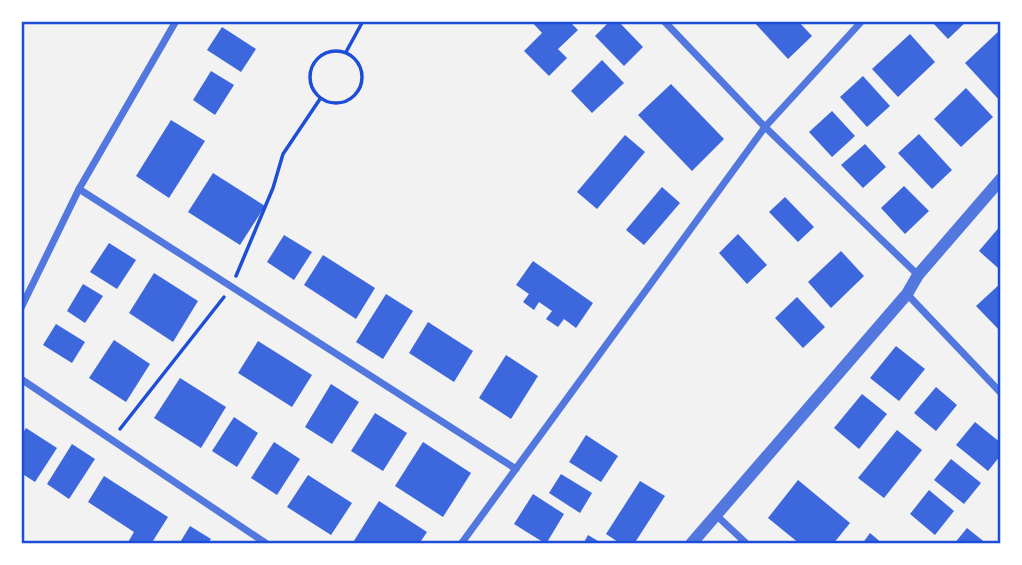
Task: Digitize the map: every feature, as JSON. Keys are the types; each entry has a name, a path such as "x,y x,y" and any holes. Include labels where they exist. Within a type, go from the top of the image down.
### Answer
{"street":[{"path":"21,308 79,189 176,21"},
{"path":"664,21 765,127 918,275"},
{"path":"461,544 765,127 862,21"},
{"path":"691,544 1001,179"},
{"path":"79,189 516,469"},
{"path":"906,294 1001,393"},
{"path":"21,379 267,544"},
{"path":"716,515 747,544"}],"path":[{"path":"346,52 363,21"},
{"path":"337,50 346,52 356,59 361,67 361,87 356,95 345,102 328,103 313,91 309,75 312,66 324,53 337,50"}],"building":[{"path":"531,21 569,21 578,30 558,49 567,58 549,76 524,51 542,33"},
{"path":"610,21 618,21 643,47 624,66 595,36"},
{"path":"753,21 798,21 812,36 788,59"},
{"path":"931,21 967,21 948,39"},
{"path":"222,27 256,49 241,72 207,50"},
{"path":"1001,29 1001,102 965,63"},
{"path":"910,34 935,62 898,97 872,69"},
{"path":"602,60 624,83 592,113 571,91"},
{"path":"211,71 234,85 215,115 193,100"},
{"path":"863,76 890,106 867,127 840,97"},
{"path":"671,84 724,139 692,171 638,115"},
{"path":"966,88 993,117 961,147 934,119"},
{"path":"832,111 855,136 832,157 809,132"},
{"path":"171,120 205,141 169,198 136,176"},
{"path":"919,134 952,170 932,189 898,153"},
{"path":"625,135 645,152 597,209 577,192"},
{"path":"865,144 886,167 863,188 841,165"},
{"path":"213,173 265,206 240,245 188,212"},
{"path":"904,186 929,211 905,234 881,208"},
{"path":"662,187 680,203 644,245 626,230"},
{"path":"785,197 814,227 798,242 769,212"},
{"path":"1001,225 1001,264 998,268 979,251"},
{"path":"738,234 767,265 747,284 719,253"},
{"path":"284,235 312,252 294,280 267,262"},
{"path":"109,243 136,260 117,289 90,272"},
{"path":"841,251 864,276 831,308 808,282"},
{"path":"323,255 375,288 356,319 304,285"},
{"path":"533,261 593,303 576,328 564,319 558,327 546,319 552,311 539,302 534,310 523,302 529,294 516,285"},
{"path":"154,273 198,301 173,342 129,313"},
{"path":"1001,283 1001,332 976,306"},
{"path":"83,284 103,296 85,323 67,311"},
{"path":"386,294 413,311 383,359 356,342"},
{"path":"797,297 825,327 803,348 775,318"},
{"path":"428,322 473,351 454,382 409,353"},
{"path":"56,324 85,342 72,363 43,345"},
{"path":"114,340 150,364 126,402 89,378"},
{"path":"258,341 312,375 292,407 238,373"},
{"path":"896,346 925,369 899,401 870,378"},
{"path":"506,355 538,376 511,419 479,398"},
{"path":"180,378 226,407 201,448 154,418"},
{"path":"331,384 359,402 332,444 305,427"},
{"path":"936,387 957,405 936,431 914,413"},
{"path":"862,394 887,414 859,449 834,428"},
{"path":"375,413 407,433 383,471 351,451"},
{"path":"234,417 258,433 237,467 212,451"},
{"path":"975,422 1001,443 1001,455 988,471 956,445"},
{"path":"26,428 57,448 35,482 21,473 21,436"},
{"path":"897,430 922,450 884,498 858,478"},
{"path":"586,435 618,456 601,482 569,462"},
{"path":"274,442 300,459 277,495 251,478"},
{"path":"423,442 471,473 443,517 395,486"},
{"path":"72,444 95,459 69,499 47,484"},
{"path":"951,459 981,483 964,504 934,480"},
{"path":"561,474 592,493 580,513 549,493"},
{"path":"308,475 352,503 331,535 287,507"},
{"path":"104,476 168,517 151,544 127,544 134,532 88,502"},
{"path":"798,480 850,523 833,544 800,544 768,518"},
{"path":"640,481 665,496 634,544 621,544 606,534"},
{"path":"929,490 954,511 935,535 910,514"},
{"path":"533,494 564,514 546,544 514,524"},
{"path":"379,501 427,532 419,544 352,544"},
{"path":"190,526 211,539 208,544 179,544"},
{"path":"967,528 987,544 954,544"},
{"path":"870,533 883,544 862,544"},
{"path":"588,535 603,544 583,544"}]}
